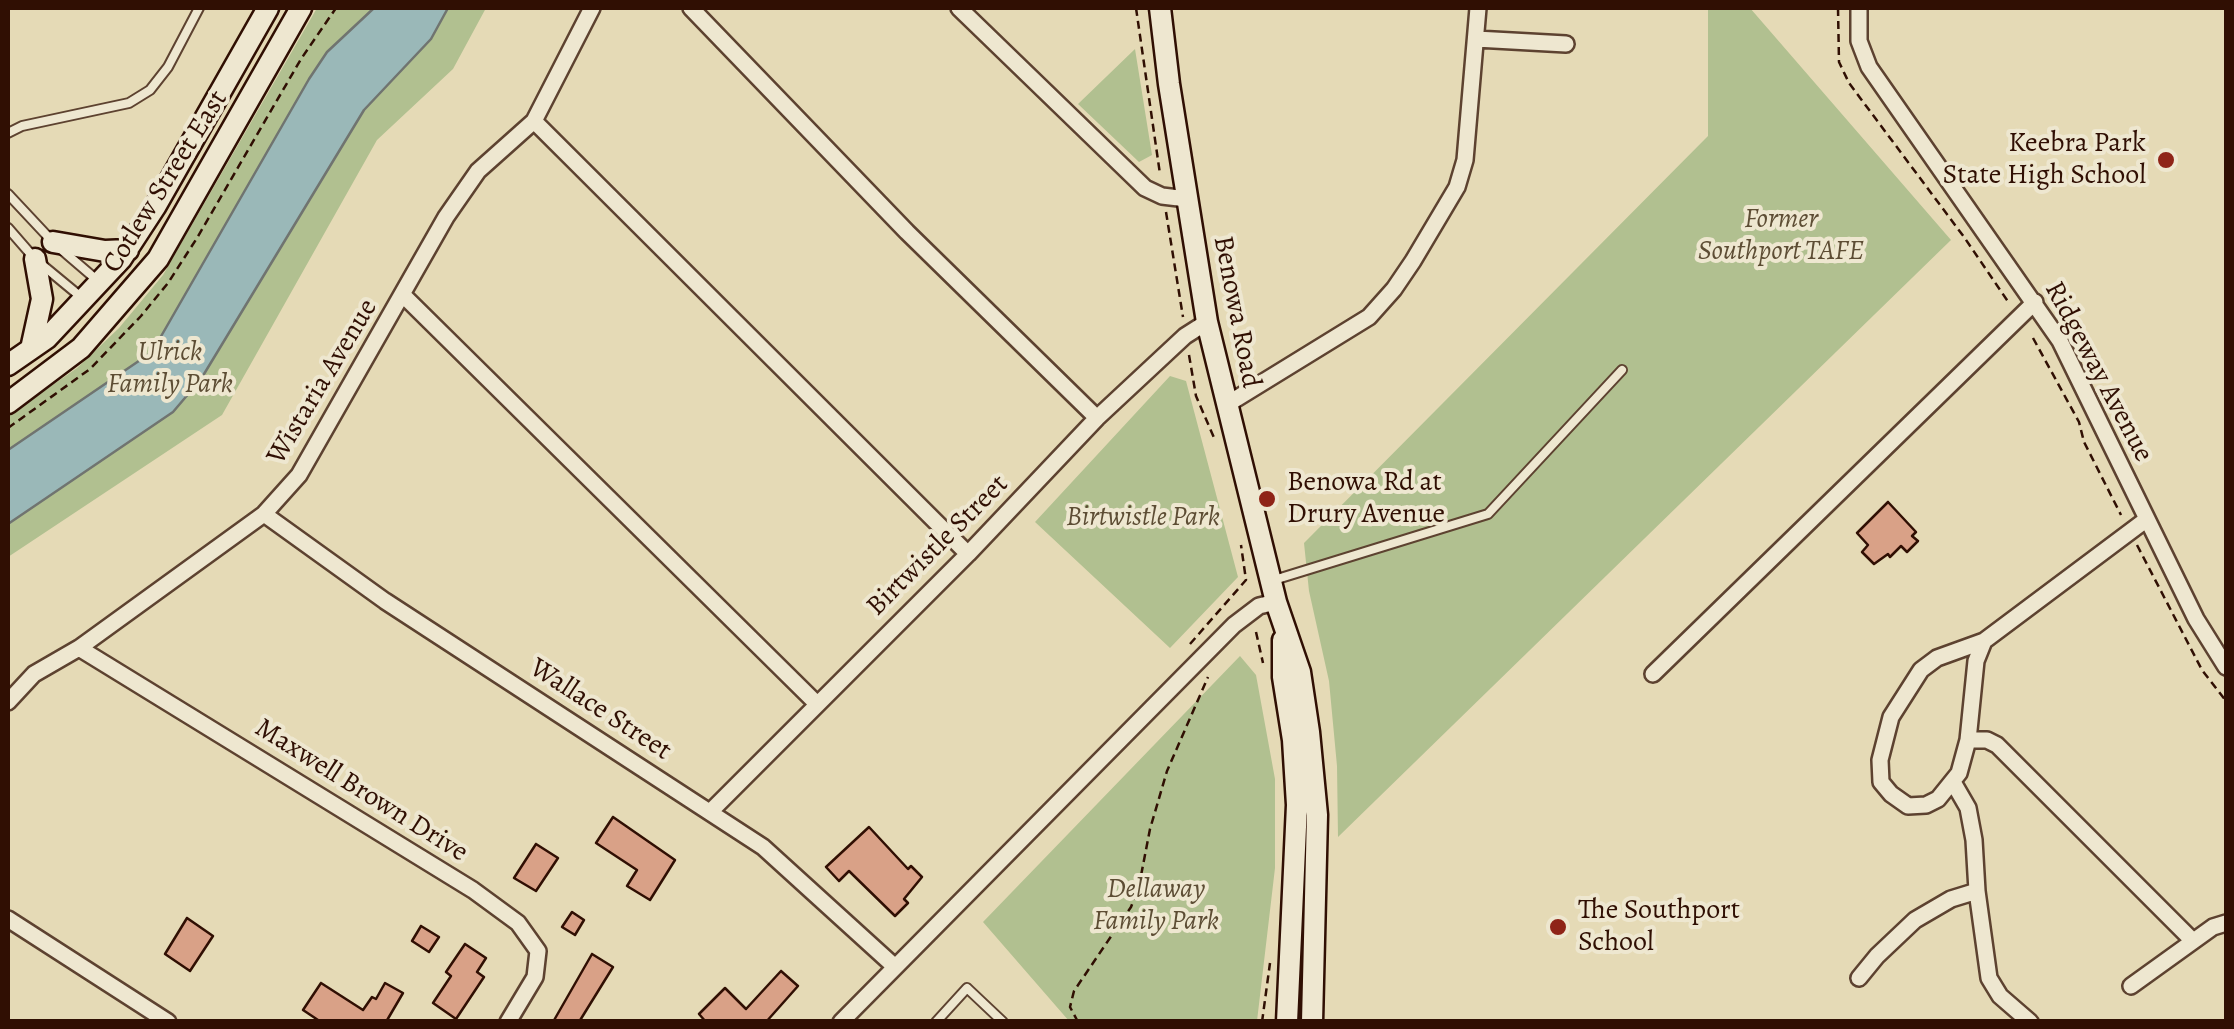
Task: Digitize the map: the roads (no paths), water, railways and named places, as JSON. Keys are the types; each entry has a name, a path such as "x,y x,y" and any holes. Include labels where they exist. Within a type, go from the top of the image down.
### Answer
{"main road":[{"name":"Cotlew Street East","path":"8,365 47,338 101,284 128,250 268,8"},
{"name":"Cotlew Street East","path":"8,403 81,348 158,259 301,8"},
{"name":"Benowa Road","path":"1160,8 1206,322 1226,404 1225,438 1300,672 1317,815 1312,1022"},
{"path":"53,242 104,251 128,250"},
{"path":"31,349 42,299 35,259"},
{"name":"Benowa Road","path":"1280,612 1297,804 1287,1022"}],"street":[{"name":"Wistaria Avenue","path":"8,702 34,674 79,648 264,514 299,475 446,217 478,171 534,121 592,8"},
{"path":"691,8 908,232 1097,418"},
{"path":"959,8 1134,178 1153,193 1187,198"},
{"path":"1226,404 1369,317 1394,289 1457,187 1465,160 1478,8"},
{"name":"Ridgeway Avenue","path":"1859,8 1859,41 1869,67 2060,341 2196,619 2226,668"},
{"path":"1476,38 1566,44"},
{"path":"534,121 968,554"},
{"path":"101,284 116,311"},
{"path":"404,296 816,703"},
{"path":"85,300 116,311"},
{"path":"1653,674 2035,302"},
{"name":"Birtwistle Street","path":"711,811 968,554 1097,418 1185,336 1206,322"},
{"name":"Wallace Street","path":"264,514 384,601 763,847 894,966"},
{"path":"1984,641 1973,679 1968,740 1953,782 1938,799 1926,805 1908,806 1880,782 1883,740 1891,717 1921,670 1936,658 1984,641 2147,519"},
{"path":"840,1022 1199,660 1258,606 1280,612"},
{"name":"Maxwell Brown Drive","path":"79,648 473,890 518,923 538,950 535,978 508,1022"},
{"path":"1968,740 1998,744 2193,940"},
{"path":"1953,782 1968,808 1992,987 2030,1022"},
{"path":"1860,978 1877,956 1916,920 1952,899 1977,891"},
{"path":"8,919 145,1015 168,1022"},
{"path":"2131,986 2193,940 2226,922"}],"lane":[{"path":"8,133 22,126 129,102 150,90 168,68 198,8"},
{"path":"8,194 53,242 101,284"},
{"path":"8,228 35,259 85,300"},
{"path":"1271,580 1488,514 1622,370"},
{"path":"936,1022 967,988 1003,1022"}],"water":[{"path":"374,8 448,8 431,39 364,110 201,379 173,412 8,524 8,450 152,352 309,79 327,52"}],"place":[{"name":"Keebra Park State High School","path":"2166,160"},
{"name":"Benowa Rd at Drury Avenue","path":"1267,499"},
{"name":"The Southport School","path":"1558,927"}],"park label":[{"name":"Former Southport TAFE","path":"1781,236"},
{"name":"Ulrick Family Park","path":"170,369"},
{"name":"Birtwistle Park","path":"1143,518"},
{"name":"Dellaway Family Park","path":"1156,906"}]}
